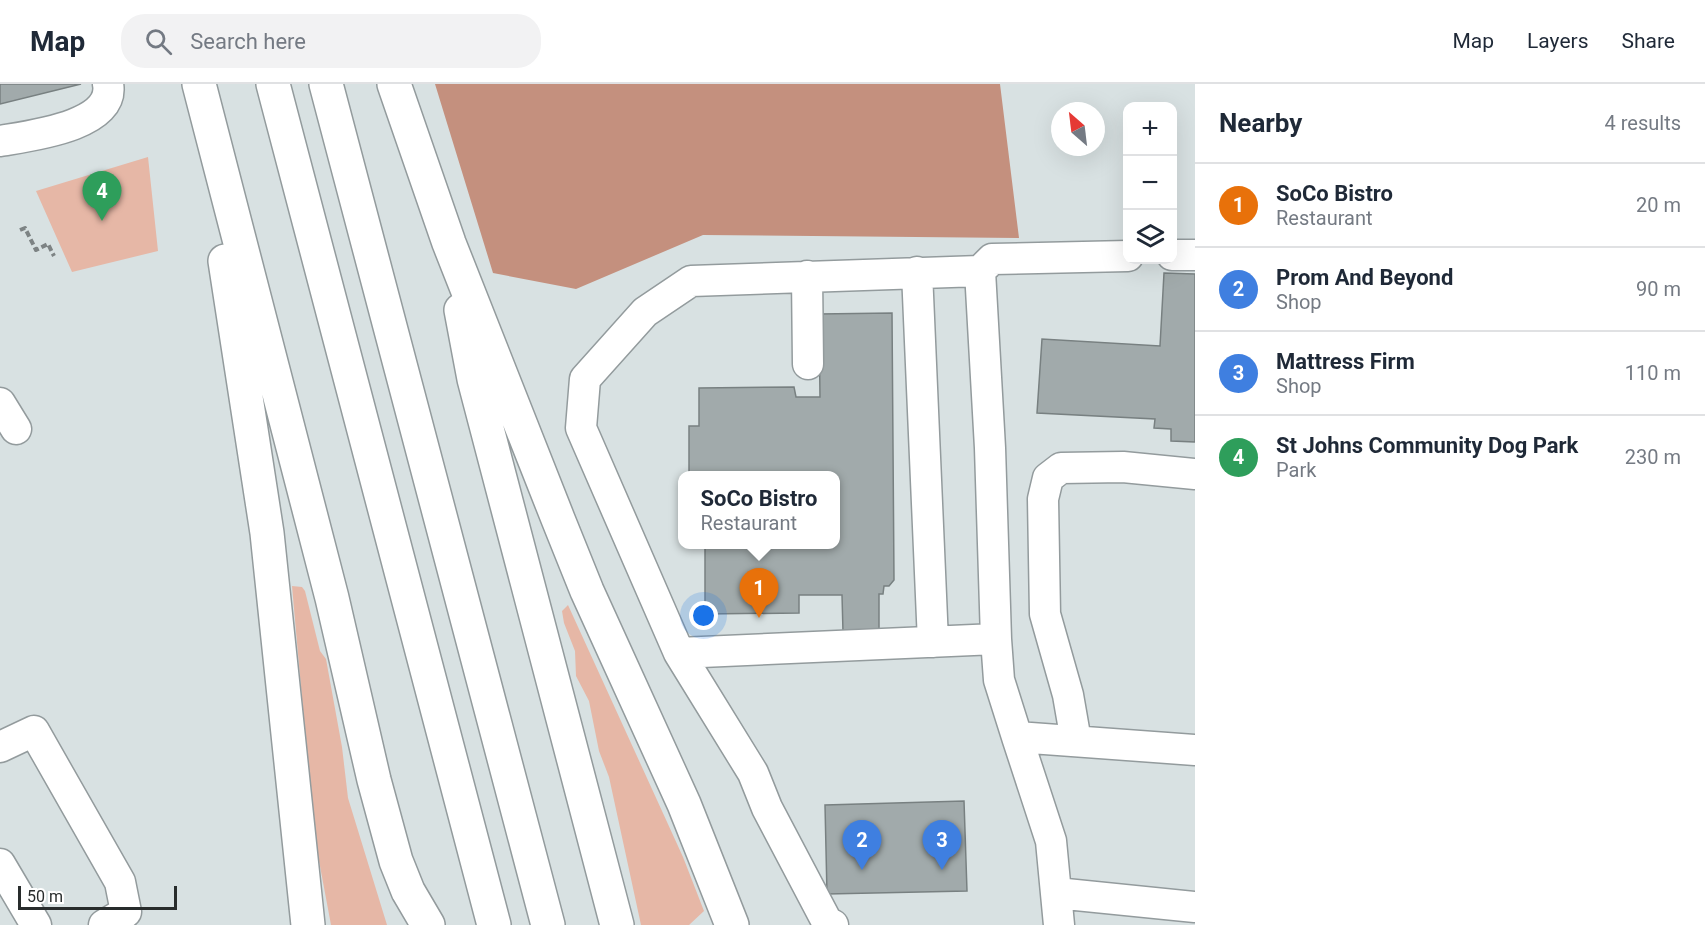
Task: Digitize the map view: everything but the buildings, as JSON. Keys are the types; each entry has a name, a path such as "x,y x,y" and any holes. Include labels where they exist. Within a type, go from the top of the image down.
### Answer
{"highway":[{"path":"198,84 332,598 374,780 396,861 408,891 428,925"},
{"path":"198,84 267,533 308,925"},
{"path":"273,84 494,925"},
{"path":"326,84 548,925"},
{"path":"394,84 449,243 587,591 684,804 732,925"},
{"path":"449,243 474,379 607,877 616,923"},
{"path":"407,925 408,891"}],"lane":[{"path":"0,141 54,132 93,115 106,104 110,93 108,84"},
{"path":"1177,255 1195,255"},
{"path":"833,925 827,922 767,808 753,773 680,653 581,428 585,379 645,312 691,281 980,271 992,259 1123,256"},
{"path":"980,271 999,680 1051,841 1059,925"},
{"path":"917,272 933,642"},
{"path":"807,276 808,364"},
{"path":"0,403 16,429"},
{"path":"1076,741 1068,695 1045,614 1043,499 1048,478 1061,468 1123,467 1195,474"},
{"path":"680,653 996,639"},
{"path":"0,747 34,732 120,882 126,912 104,925"},
{"path":"1017,737 1195,750"},
{"path":"0,864 36,925"},
{"path":"1056,893 1115,912 1195,907"}],"path":[{"path":"20,230 25,228 36,250 48,244 54,256"}],"shaded area":[{"path":"435,84 1000,84 1019,238 703,235 576,289 493,273"},
{"path":"148,157 158,251 72,272 36,191"},
{"path":"292,586 302,587 305,591 320,651 326,659 342,747 348,798 387,925 331,925 314,834"},
{"path":"568,605 683,857 704,911 689,925 641,925 609,777 599,751 589,701 576,676 575,651 564,623 562,611"}],"place":[{"name":"St Johns Community Dog Park","path":"102,221"},
{"name":"SoCo Bistro","path":"759,618"},
{"name":"Prom And Beyond","path":"862,870"},
{"name":"Mattress Firm","path":"942,870"}]}
